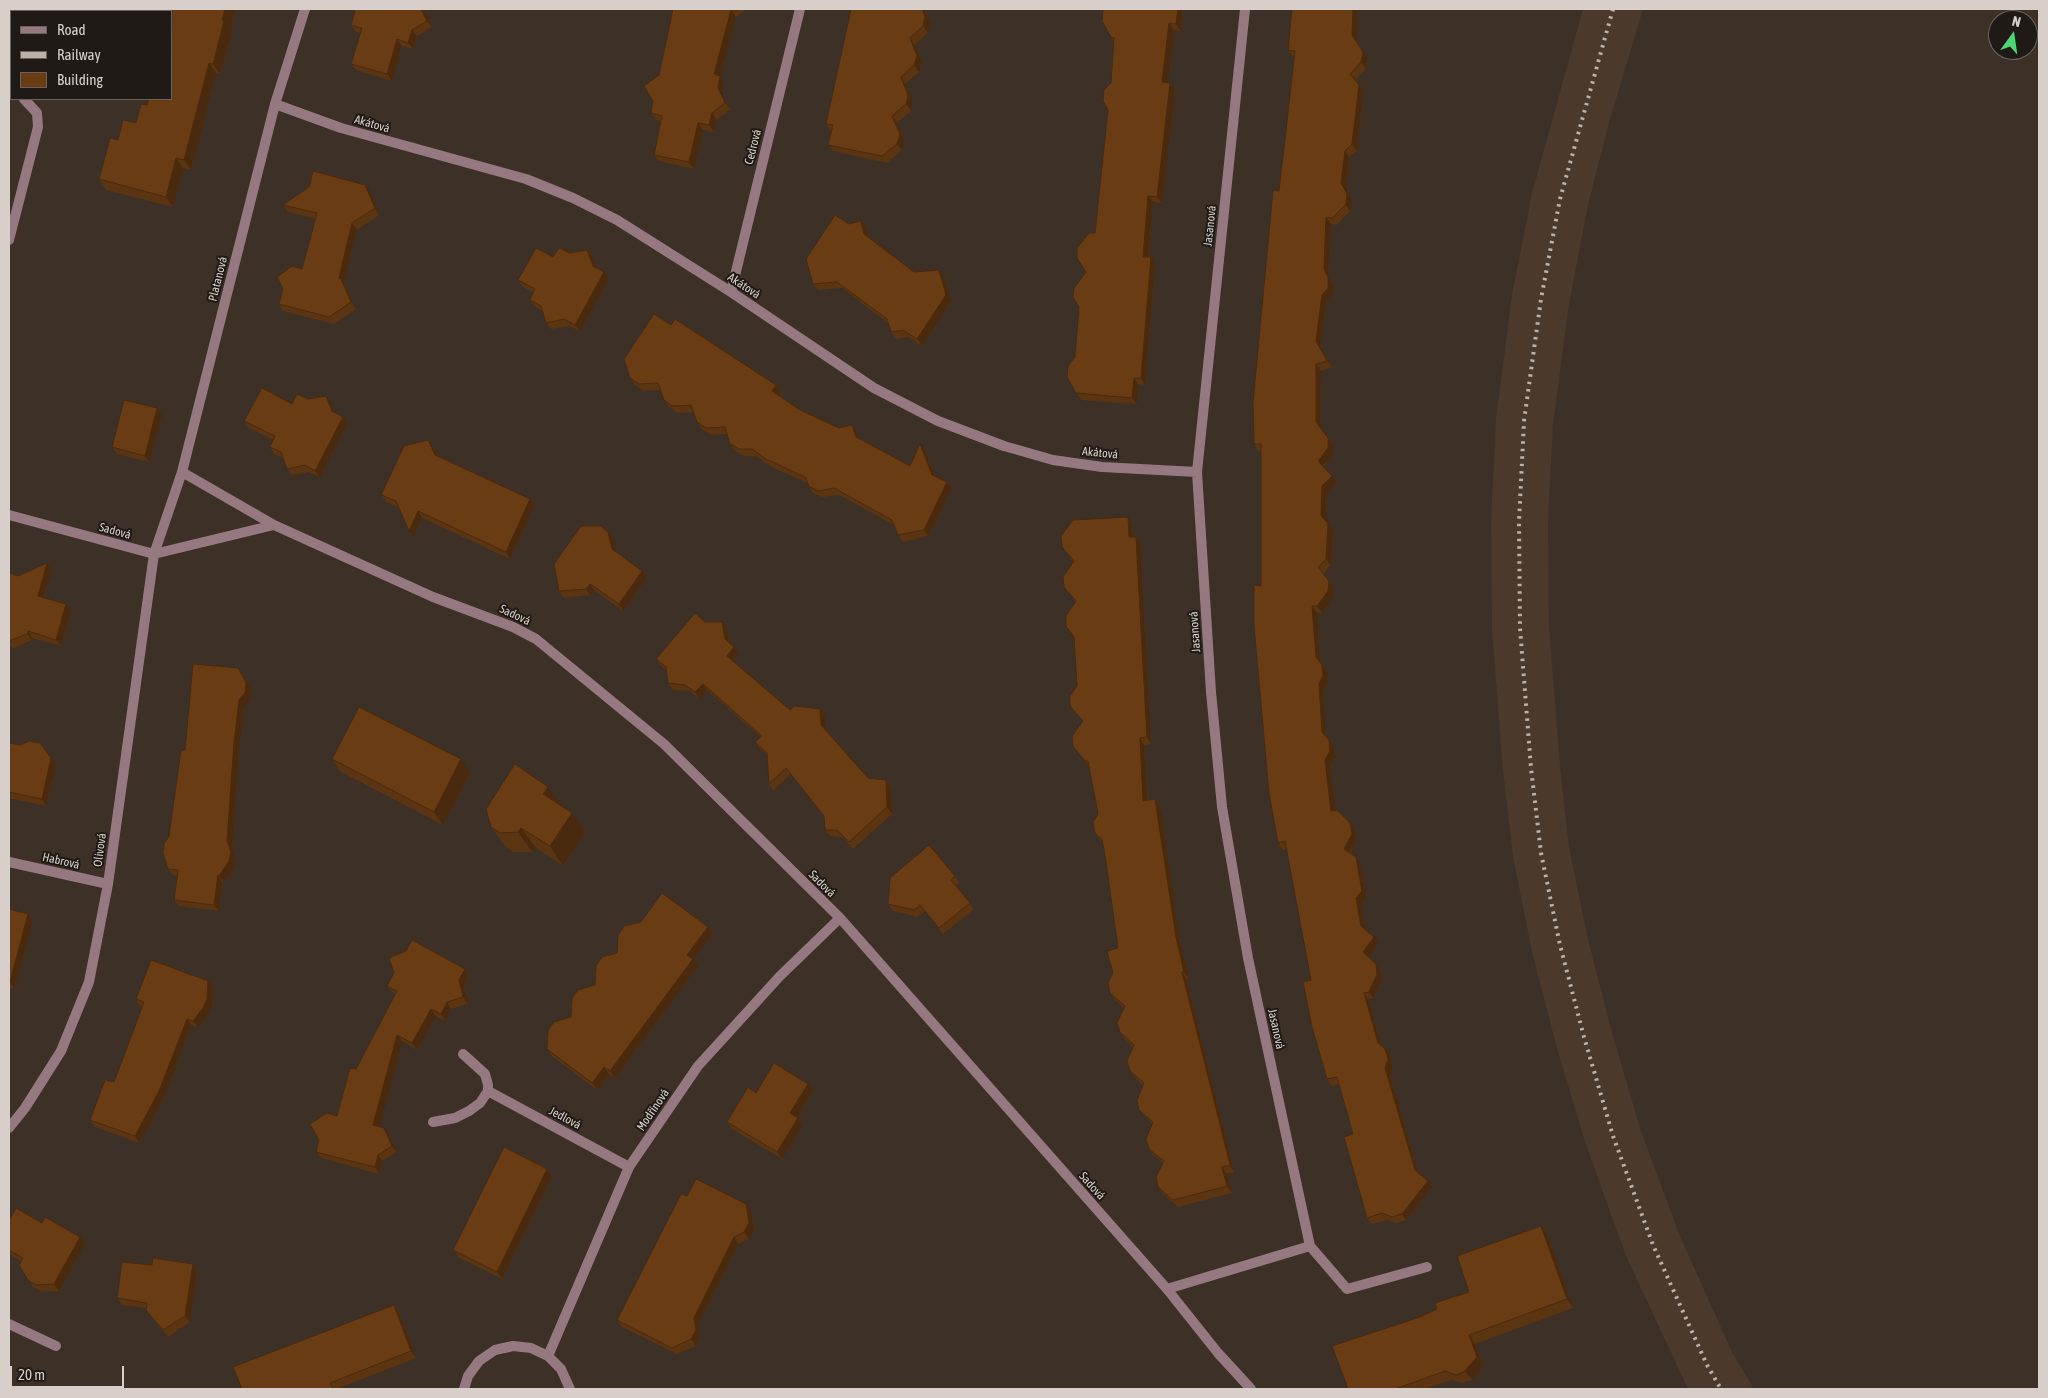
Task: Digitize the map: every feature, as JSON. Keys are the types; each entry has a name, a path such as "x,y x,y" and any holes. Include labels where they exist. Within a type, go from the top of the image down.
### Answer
{"street":[{"name":"Platanová","path":"154,554 182,472 275,104 305,9"},
{"name":"Cedrová","path":"731,292 800,9"},
{"name":"Jasanová","path":"1245,9 1198,472 1211,692 1222,807 1248,958 1310,1246 1346,1289 1427,1267"},
{"path":"9,240 11,220 38,127 37,113 25,100"},
{"name":"Akátová","path":"275,104 341,128 526,180 573,198 617,220 731,292 874,388 938,421 996,443 1053,460 1102,467 1198,472"},
{"name":"Sadová","path":"182,472 274,525 433,597 513,627 536,639 664,744 840,918 1167,1289 1218,1353 1251,1389"},
{"name":"Sadová","path":"9,515 154,554 274,525"},
{"name":"Olivová","path":"9,1128 25,1108 61,1051 89,982 108,884 154,554"},
{"name":"Habrová","path":"9,862 108,884"},
{"name":"Modřínová","path":"548,1356 629,1167 698,1066 780,976 840,918"},
{"path":"433,1122 455,1118 469,1111 480,1103 488,1091 485,1074 463,1054"},
{"name":"Jedlová","path":"488,1091 629,1167"},
{"path":"1167,1289 1310,1246"},
{"path":"9,1324 56,1346"},
{"path":"464,1389 468,1376 479,1361 495,1350 513,1346 531,1348 548,1356 561,1369 570,1389"}],"shaded area":[{"path":"1583,9 1643,9 1609,123 1588,205 1569,304 1553,424 1548,522 1549,627 1560,766 1569,848 1588,939 1611,1029 1640,1128 1679,1234 1732,1352 1754,1389 1688,1389 1626,1256 1586,1145 1556,1045 1532,952 1513,857 1503,771 1492,629 1491,521 1496,419 1512,295 1532,193"}],"building":[{"path":"9,9 30,9 10,10 9,31"},
{"path":"165,9 225,9 222,20 224,21 213,64 209,63 184,160 176,158 166,197 99,179 110,138 118,140 123,120 136,123 141,104 147,105 149,100 172,100 172,10"},
{"path":"353,9 421,9 427,21 412,30 408,43 397,39 387,74 351,64 362,28 351,25 355,11"},
{"path":"673,9 733,9 731,10 714,74 720,76 718,88 725,103 712,113 709,125 698,123 689,162 654,155 662,116 651,113 653,101 644,86 659,75"},
{"path":"851,9 922,9 925,16 923,26 910,38 917,56 914,65 901,77 908,95 906,104 892,116 900,134 897,144 882,156 828,145 833,125 826,124"},
{"path":"1104,9 1178,9 1176,24 1169,23 1162,82 1170,83 1157,197 1148,196 1143,257 1151,257 1141,378 1134,378 1132,398 1076,393 1067,377 1068,366 1075,357 1079,307 1073,297 1074,288 1086,272 1077,258 1077,248 1089,233 1095,233 1108,110 1103,101 1104,90 1111,83 1114,38 1111,37 1102,21"},
{"path":"1292,9 1353,9 1352,35 1363,52 1361,62 1350,74 1359,85 1352,144 1345,151 1341,183 1347,194 1346,204 1332,218 1326,217 1324,269 1328,277 1328,288 1322,295 1316,341 1327,361 1316,364 1316,422 1328,438 1328,448 1318,461 1332,476 1322,486 1321,516 1328,523 1326,559 1318,567 1329,581 1328,591 1317,606 1312,606 1316,657 1322,665 1323,676 1319,684 1322,732 1329,740 1330,751 1325,760 1331,811 1337,810 1350,823 1352,834 1344,849 1356,857 1362,891 1356,898 1361,926 1374,937 1363,952 1376,964 1377,974 1369,992 1364,993 1378,1043 1385,1049 1388,1059 1385,1068 1415,1170 1428,1181 1402,1214 1392,1217 1382,1213 1367,1218 1344,1137 1353,1134 1337,1077 1327,1079 1312,1027 1303,982 1311,980 1285,841 1278,843 1269,793 1254,626 1254,585 1261,586 1261,444 1254,444 1253,403 1273,190 1279,191 1295,51 1288,50"},
{"path":"313,171 365,185 375,208 352,223 339,278 351,302 329,317 279,304 283,289 277,277 292,266 302,269 317,213 283,205 309,187"},
{"path":"835,215 849,224 861,221 864,234 914,272 939,270 946,295 917,339 903,330 891,332 887,319 837,282 813,284 806,259"},
{"path":"536,248 553,257 559,248 570,253 587,250 593,266 604,272 575,325 564,319 546,323 541,306 530,300 535,289 518,280"},
{"path":"654,314 671,325 675,319 776,385 772,391 800,410 839,428 852,425 856,437 910,466 920,444 932,475 947,482 924,530 898,535 892,520 834,488 818,491 809,486 805,477 766,459 752,449 739,449 730,444 725,427 706,428 697,422 691,405 672,406 664,400 658,383 639,384 630,378 624,359"},
{"path":"262,388 292,404 297,394 308,399 326,396 332,411 343,417 315,471 305,465 287,469 281,452 270,447 275,436 244,421"},
{"path":"124,400 157,408 145,456 112,447"},
{"path":"428,440 435,455 530,499 506,552 418,511 409,531 396,501 381,495 404,446"},
{"path":"1128,517 1129,537 1136,537 1147,737 1140,738 1143,801 1155,799 1176,937 1184,972 1182,972 1230,1165 1222,1167 1227,1186 1173,1200 1158,1187 1156,1177 1164,1161 1149,1149 1146,1139 1153,1122 1139,1110 1137,1100 1144,1083 1130,1071 1127,1061 1134,1045 1120,1032 1117,1023 1125,1006 1110,993 1108,983 1113,973 1107,951 1118,948 1105,855 1102,840 1095,833 1093,822 1098,814 1088,761 1085,761 1073,746 1072,736 1083,721 1070,706 1070,696 1077,686 1074,637 1066,626 1066,616 1076,601 1064,587 1063,577 1074,561 1062,547 1061,536 1073,520"},
{"path":"581,526 600,526 608,532 612,549 642,571 619,604 590,584 586,589 559,591 554,564"},
{"path":"47,563 38,596 66,604 56,640 28,631 27,634 9,641 9,573 18,576"},
{"path":"695,613 705,622 722,622 725,639 734,647 727,656 790,710 794,706 820,709 821,725 868,778 886,780 887,807 849,842 837,830 825,830 824,816 786,768 769,784 767,753 755,742 762,736 703,684 695,692 685,685 668,683 666,667 656,659"},
{"path":"193,664 238,668 246,682 245,693 239,700 234,743 227,841 231,852 229,861 218,875 214,905 174,900 178,870 168,869 163,853 164,844 169,836 181,750 185,750"},
{"path":"359,707 461,759 434,812 332,759"},
{"path":"29,741 40,743 51,758 42,799 9,792 9,743 21,745"},
{"path":"515,764 548,787 543,794 572,813 550,846 521,828 518,832 500,833 491,827 486,809"},
{"path":"929,845 955,876 951,880 970,903 939,928 920,905 914,910 888,904 890,878"},
{"path":"662,893 708,927 687,955 693,959 610,1071 604,1067 592,1083 547,1049 548,1030 554,1022 571,1017 572,998 578,990 595,985 596,966 602,957 617,953 618,935 624,926 641,922"},
{"path":"9,909 28,914 10,982 9,982"},
{"path":"412,940 465,969 459,980 463,997 447,1002 441,1014 431,1009 412,1043 397,1035 373,1125 384,1128 392,1146 378,1155 375,1167 316,1152 319,1140 310,1124 327,1113 337,1116 350,1068 356,1069 397,991 387,986 394,973 389,958 406,951"},
{"path":"151,960 208,981 207,999 193,1021 187,1019 159,1091 135,1136 90,1120 105,1080 114,1082 144,1002 136,999"},
{"path":"774,1063 808,1084 790,1113 798,1118 777,1152 727,1122 748,1087 756,1093"},
{"path":"504,1147 547,1169 497,1272 453,1250"},
{"path":"696,1179 746,1204 749,1223 744,1232 734,1237 694,1318 696,1330 691,1339 672,1348 617,1320 681,1194 687,1196"},
{"path":"16,1208 42,1223 45,1217 80,1237 54,1284 36,1285 28,1280 19,1265 23,1258 9,1250 9,1221"},
{"path":"1541,1226 1567,1299 1469,1335 1477,1357 1465,1371 1456,1375 1445,1371 1395,1389 1348,1389 1332,1346 1420,1317 1437,1309 1435,1303 1469,1292 1457,1256"},
{"path":"153,1258 193,1264 185,1316 163,1330 146,1310 147,1303 117,1298 122,1262 152,1265"},
{"path":"394,1305 411,1351 330,1383 333,1389 242,1389 233,1367"}],"railway":[{"path":"1613,9 1560,199 1541,299 1524,421 1519,522 1520,628 1531,768 1541,853 1560,945 1584,1037 1613,1136 1653,1245 1707,1365 1721,1389"}]}
